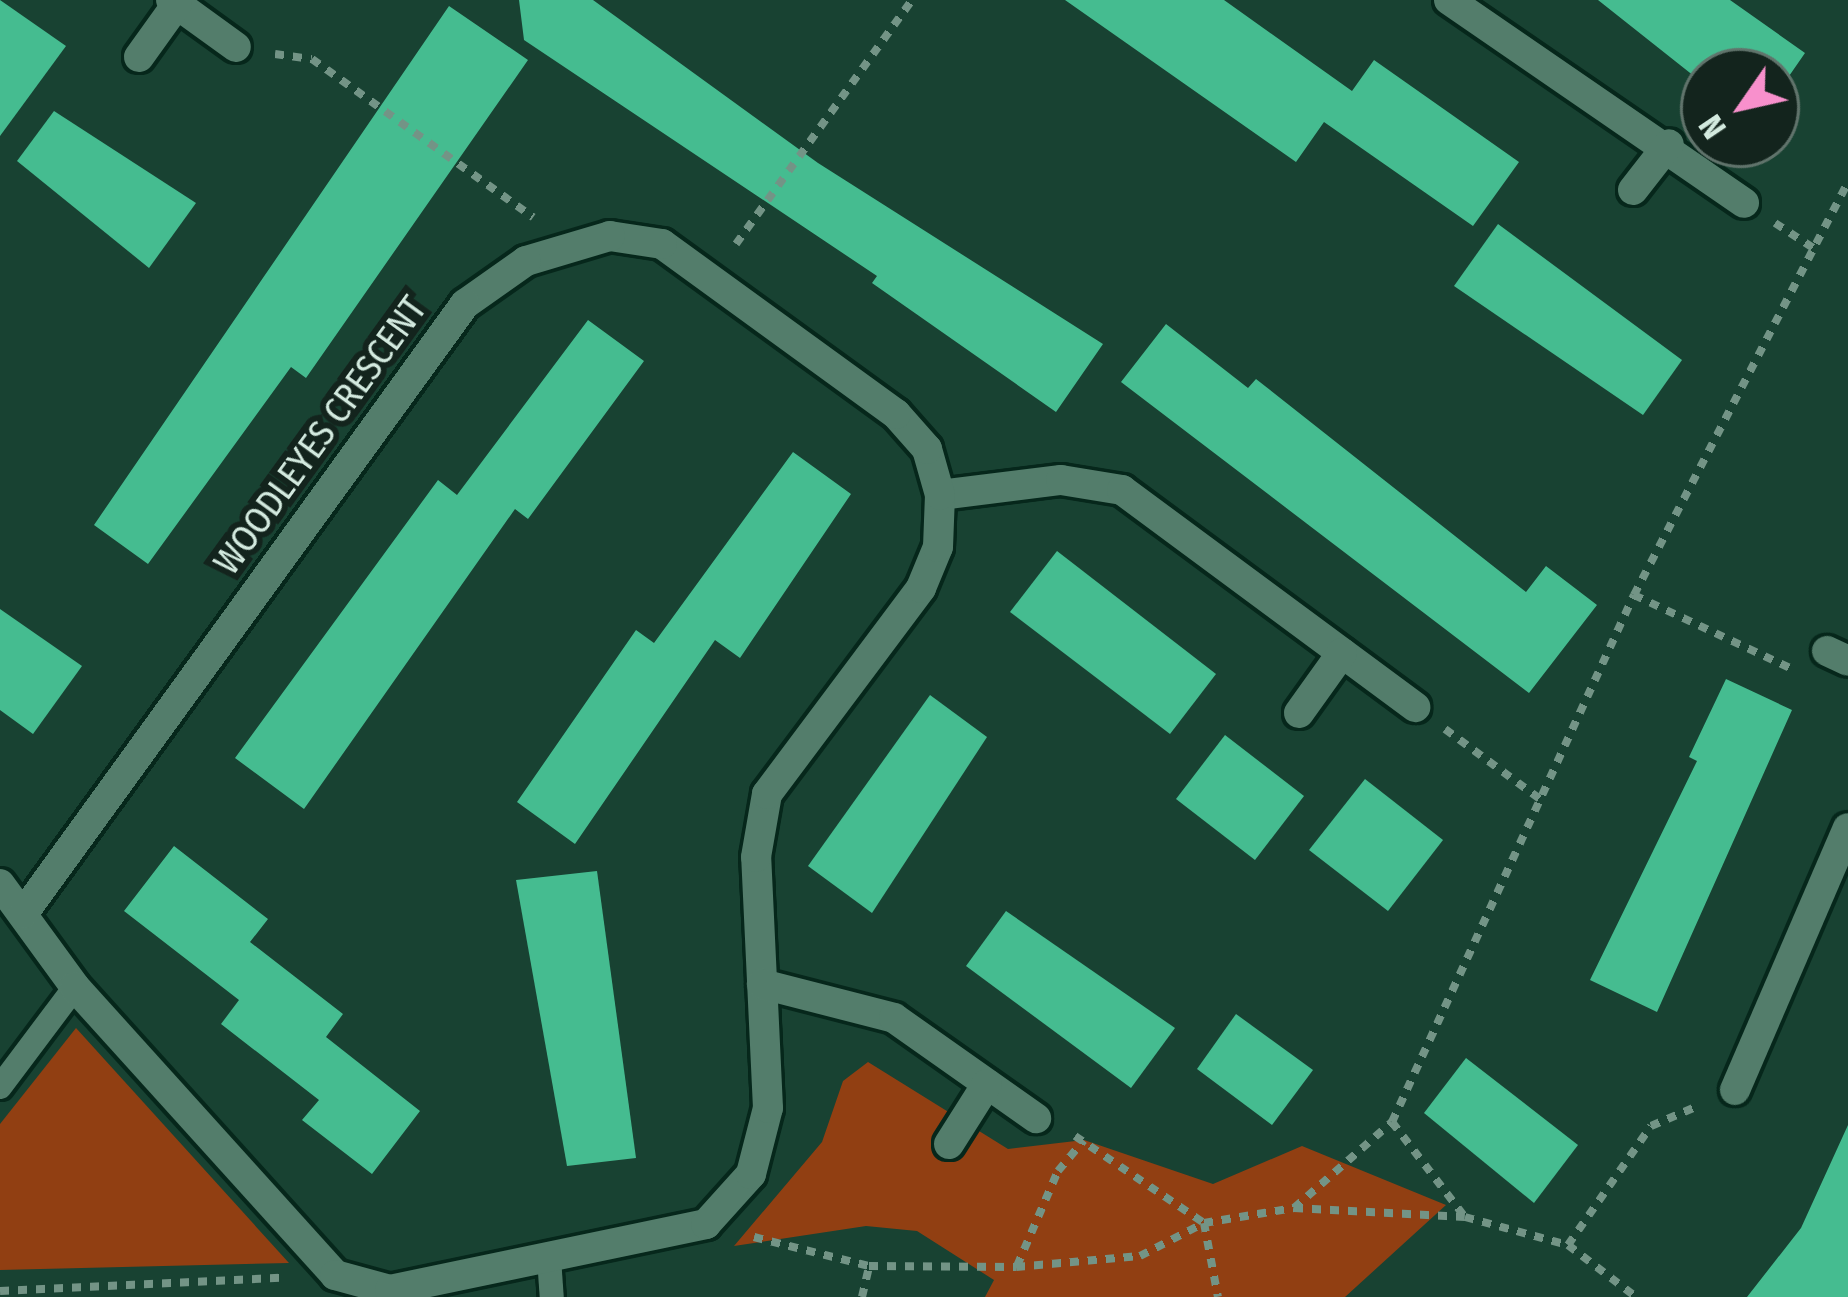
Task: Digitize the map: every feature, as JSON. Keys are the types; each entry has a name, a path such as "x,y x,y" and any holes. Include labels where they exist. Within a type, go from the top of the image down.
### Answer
{"street":[{"path":"1449,0 1669,144 1744,203"},
{"path":"139,57 174,2 236,47"},
{"path":"1633,190 1669,144"},
{"path":"0,884 75,987 335,1276 389,1293 706,1225 751,1174 768,1108 756,857 767,794 921,588 938,547 940,495 927,449 896,414 662,244 568,242"},
{"name":"WOODLEYES CRESCENT","path":"23,914 465,304 568,242"},
{"path":"940,495 1061,480 1122,490 1415,706"},
{"path":"1300,713 1342,653"},
{"path":"1735,1090 1848,828"},
{"path":"762,984 894,1018 1036,1118"},
{"path":"949,1144 987,1084"}],"lane":[{"path":"0,1087 75,987"},
{"path":"549,1258 553,1297"}],"path":[{"path":"711,279 912,0"},
{"path":"236,47 312,59 568,242"},
{"path":"1294,1208 1392,1122 1634,595 1848,180"},
{"path":"1634,595 1814,679 1837,656"},
{"path":"1415,706 1540,799"},
{"path":"1568,1246 1652,1126 1735,1090"},
{"path":"1036,1118 1084,1140 1204,1223 1218,1297"},
{"path":"1392,1122 1465,1217"},
{"path":"1016,1267 1058,1172 1084,1140"},
{"path":"706,1225 869,1266 1016,1267 1140,1256 1204,1223 1294,1208 1465,1217 1568,1246 1636,1297"},
{"path":"862,1297 869,1266"},
{"path":"0,1291 335,1276"}],"shaded area":[{"path":"76,1028 289,1263 0,1270 0,1124"},
{"path":"868,1062 1008,1149 1084,1140 1213,1184 1302,1146 1446,1205 1345,1297 985,1297 994,1280 917,1231 866,1226 734,1246 822,1142 843,1081"}],"building":[{"path":"0,0 66,46 0,136"},
{"path":"519,0 593,0 818,163 1103,344 1056,412 872,283 877,276 524,40"},
{"path":"1065,0 1224,0 1352,91 1374,60 1519,162 1473,226 1324,122 1296,162"},
{"path":"1598,0 1730,0 1798,48 1680,48 1680,65"},
{"path":"449,6 528,60 306,378 291,367 148,564 94,525"},
{"path":"54,111 196,203 149,268 17,161"},
{"path":"1498,224 1682,360 1643,415 1454,286"},
{"path":"588,320 644,361 528,519 515,509 304,809 235,758 438,480 457,495"},
{"path":"1166,324 1248,388 1256,379 1526,592 1546,566 1597,605 1529,693 1121,382"},
{"path":"793,452 851,494 740,658 715,640 575,844 517,802 636,630 654,643"},
{"path":"1057,551 1216,674 1170,734 1010,612"},
{"path":"0,609 82,666 33,734 0,710"},
{"path":"1726,679 1792,710 1657,1012 1590,980 1697,761 1689,757"},
{"path":"930,695 987,737 872,913 808,866"},
{"path":"1225,735 1304,796 1255,860 1176,799"},
{"path":"1365,779 1443,840 1388,911 1309,850"},
{"path":"174,846 268,919 250,942 343,1014 326,1037 420,1111 372,1174 302,1120 319,1100 221,1024 239,1000 124,911"},
{"path":"597,871 636,1158 567,1166 516,880"},
{"path":"1006,911 1175,1028 1131,1088 966,966"},
{"path":"1236,1014 1313,1070 1272,1125 1197,1069"},
{"path":"1466,1058 1578,1145 1534,1203 1424,1113"},
{"path":"1848,1125 1848,1297 1747,1297 1801,1228"}]}
